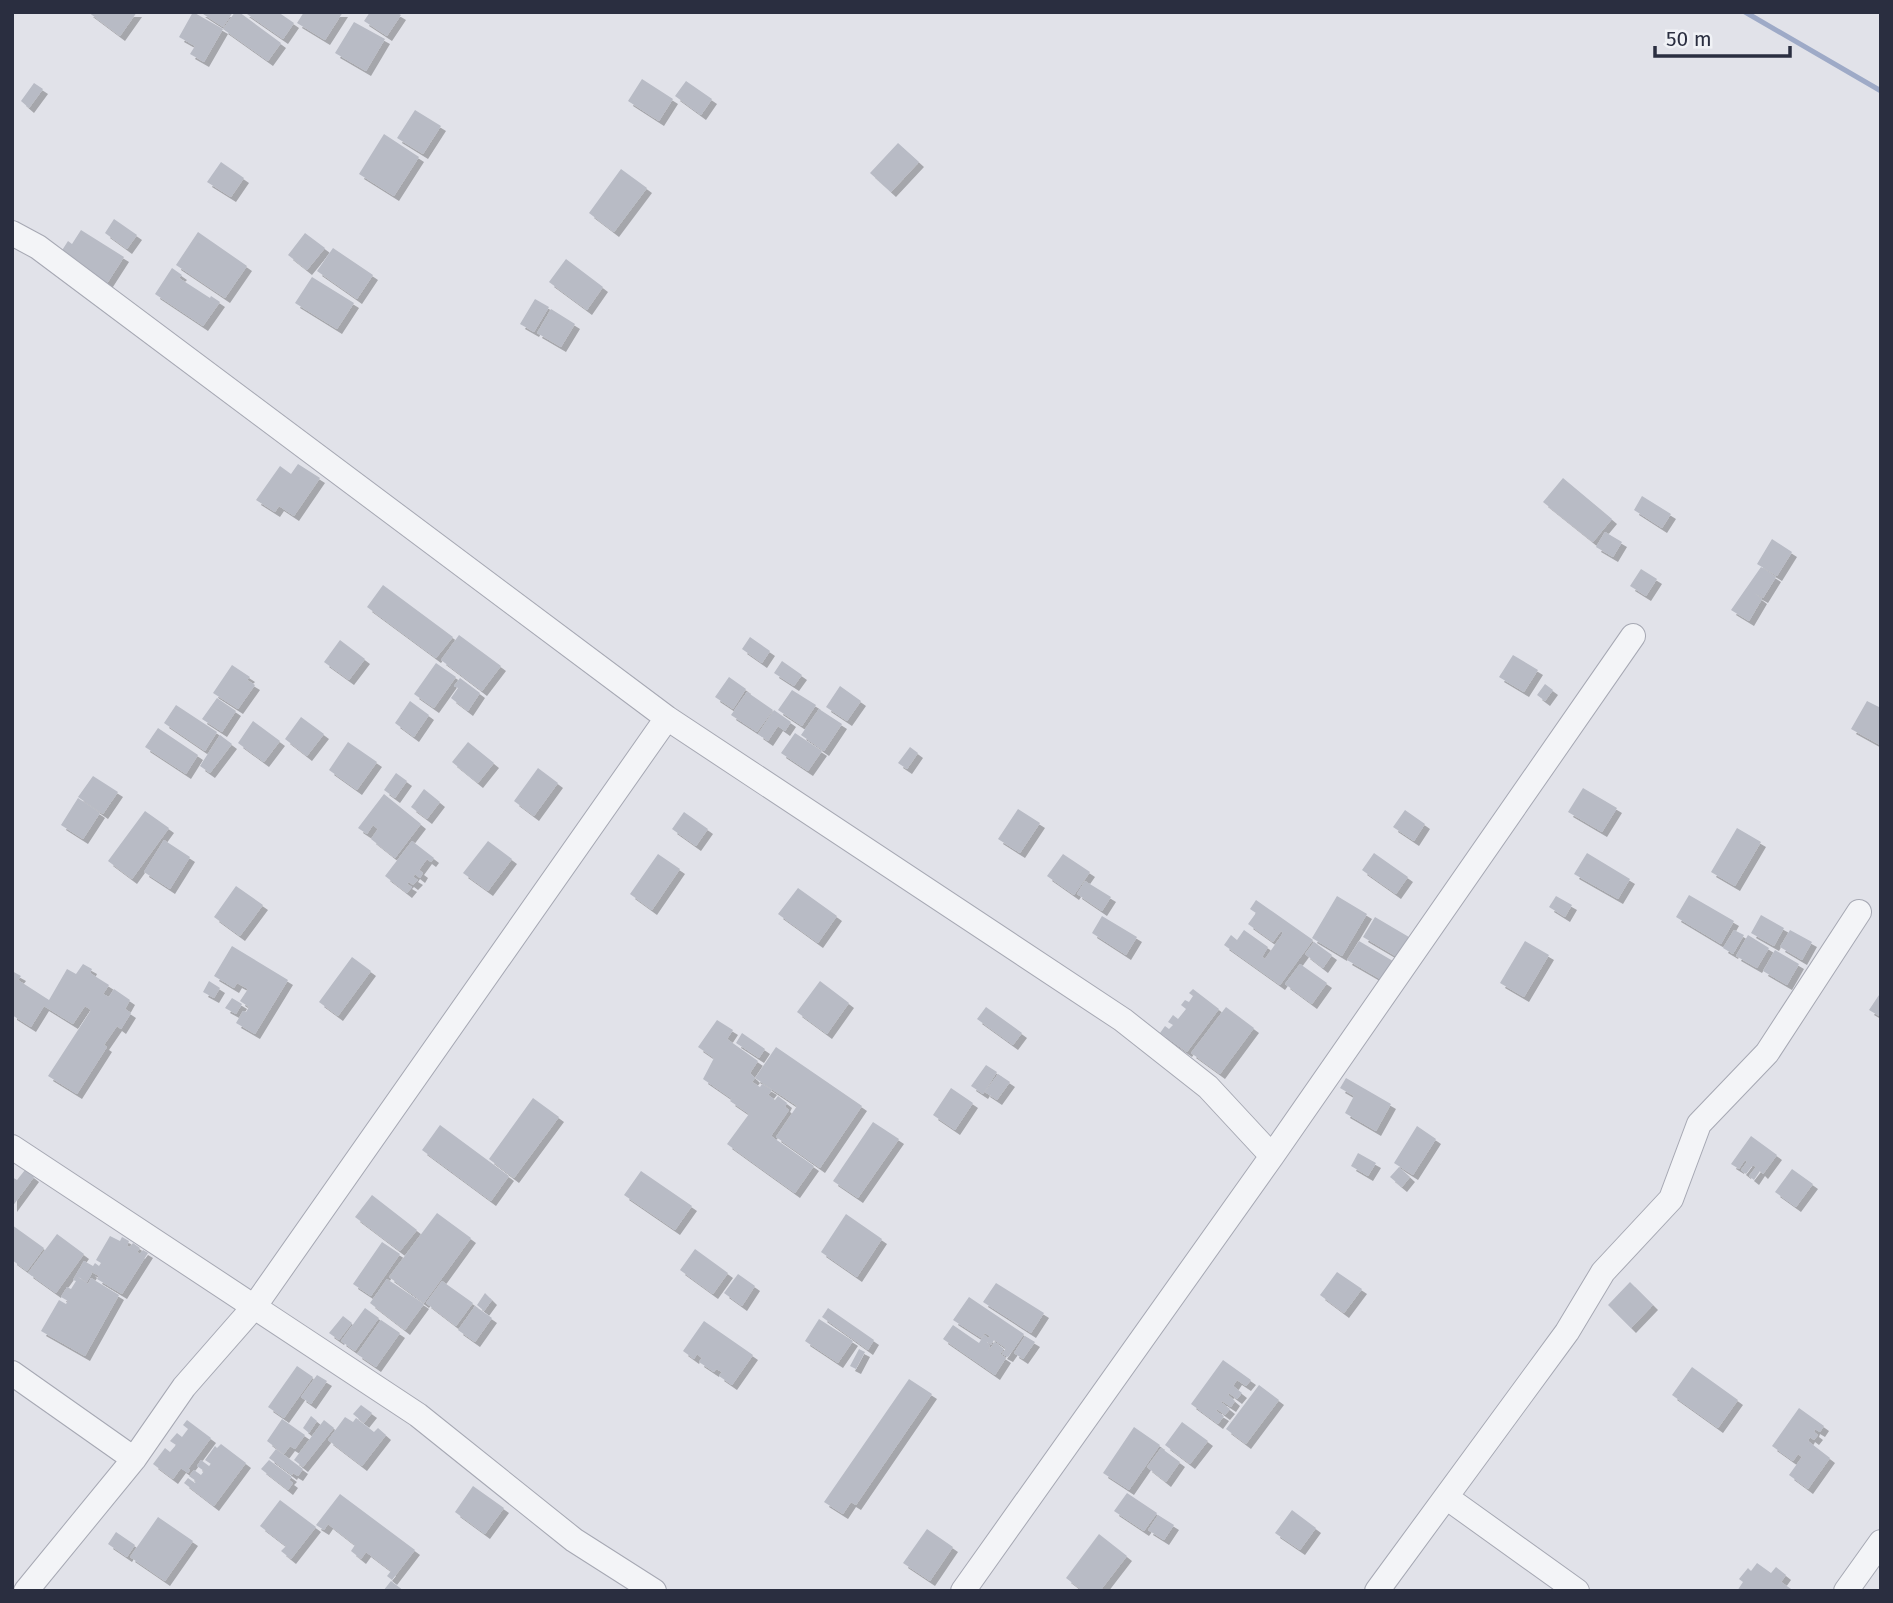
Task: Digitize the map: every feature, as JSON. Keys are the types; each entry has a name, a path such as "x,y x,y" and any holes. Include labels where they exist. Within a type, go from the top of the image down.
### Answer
{"street":[{"path":"12,233 38,247 667,718 1123,1020 1208,1087 1272,1156"},
{"path":"963,1591 1272,1156 1633,636"},
{"path":"26,1591 134,1459 184,1387 254,1307 667,718"},
{"path":"1377,1591 1567,1332 1602,1272 1671,1199 1699,1124 1767,1053 1859,912"},
{"path":"12,1147 418,1415 573,1540 654,1591"},
{"path":"12,1373 134,1459"},
{"path":"1446,1497 1577,1591"},
{"path":"1846,1591 1881,1542"}],"building":[{"path":"88,12 137,12 120,36"},
{"path":"193,12 223,29 204,62 190,54 195,46 179,37"},
{"path":"200,12 233,12 223,27"},
{"path":"235,12 239,12 281,43 268,61 223,29"},
{"path":"244,12 278,12 294,23 283,39"},
{"path":"304,12 343,12 325,40 297,23"},
{"path":"370,12 396,12 401,15 387,36 364,21"},
{"path":"354,22 385,39 366,71 335,53"},
{"path":"642,79 673,99 659,121 628,101"},
{"path":"686,81 712,99 701,115 675,96"},
{"path":"34,83 43,89 29,108 21,101"},
{"path":"415,110 441,126 423,154 397,138"},
{"path":"384,134 419,157 394,196 359,174"},
{"path":"898,143 919,162 891,192 870,173"},
{"path":"221,162 244,178 231,197 207,182"},
{"path":"621,169 647,188 614,232 589,213"},
{"path":"114,219 137,235 127,249 105,233"},
{"path":"81,230 124,257 106,285 59,255 68,241 72,244"},
{"path":"198,232 247,266 225,298 176,265"},
{"path":"305,233 325,248 307,270 288,255"},
{"path":"333,248 373,275 357,299 317,271"},
{"path":"566,259 603,287 587,310 549,282"},
{"path":"172,268 182,275 179,278 220,302 203,326 155,294"},
{"path":"312,277 354,303 337,329 295,303"},
{"path":"535,299 549,307 534,332 520,324"},
{"path":"551,309 575,324 561,347 537,333"},
{"path":"298,464 320,478 294,516 279,506 275,512 256,500 280,466 291,474"},
{"path":"1563,478 1612,519 1593,542 1543,502"},
{"path":"1642,496 1671,514 1662,528 1634,510"},
{"path":"1605,532 1622,542 1613,557 1596,547"},
{"path":"1772,539 1792,552 1777,576 1757,564"},
{"path":"1761,567 1776,577 1763,598 1754,593 1762,599 1749,621 1731,610"},
{"path":"1641,569 1657,579 1646,596 1630,586"},
{"path":"383,585 453,637 436,658 367,607"},
{"path":"459,635 501,666 482,691 441,660"},
{"path":"750,637 770,651 762,663 742,649"},
{"path":"340,640 365,659 349,680 324,662"},
{"path":"1513,655 1538,670 1524,692 1499,677"},
{"path":"782,661 802,675 794,686 774,673"},
{"path":"436,663 456,677 434,708 414,694"},
{"path":"232,665 250,677 247,680 255,685 238,709 213,693"},
{"path":"729,677 746,689 733,709 715,697"},
{"path":"460,678 480,693 468,711 451,698 458,688 454,686"},
{"path":"1545,684 1553,690 1545,701 1537,695"},
{"path":"840,686 861,701 847,721 826,707"},
{"path":"792,690 816,705 802,726 778,710"},
{"path":"747,692 773,710 757,732 731,715"},
{"path":"217,698 236,711 222,732 202,719"},
{"path":"410,701 429,715 414,737 395,723"},
{"path":"1867,701 1881,708 1880,745 1851,729"},
{"path":"176,705 217,732 205,751 164,723"},
{"path":"819,709 842,724 824,751 801,735"},
{"path":"774,710 791,722 785,731 778,726 768,741 758,734"},
{"path":"301,717 324,734 307,756 285,739"},
{"path":"253,721 280,741 264,762 238,743"},
{"path":"158,728 198,755 186,774 145,747"},
{"path":"795,733 822,751 808,771 781,753"},
{"path":"220,735 232,744 210,773 200,766"},
{"path":"348,742 377,762 357,790 329,770"},
{"path":"468,742 494,763 478,783 452,762"},
{"path":"910,747 918,753 907,769 898,763"},
{"path":"538,768 558,783 534,816 514,801"},
{"path":"396,773 407,781 395,798 384,790"},
{"path":"93,776 118,792 103,814 78,797"},
{"path":"1583,788 1617,808 1602,832 1568,812"},
{"path":"424,789 440,802 427,819 411,807"},
{"path":"384,794 421,824 395,858 371,839 378,829 373,825 367,834 358,828"},
{"path":"78,798 100,813 83,839 61,825"},
{"path":"1018,809 1040,823 1020,853 998,839"},
{"path":"1405,810 1425,824 1414,841 1393,827"},
{"path":"145,811 169,828 132,879 108,861"},
{"path":"684,812 708,829 696,846 672,829"},
{"path":"1737,828 1761,842 1735,886 1711,872"},
{"path":"164,840 190,857 170,889 144,872"},
{"path":"412,841 434,858 431,862 427,859 419,870 423,873 420,878 415,874 413,877 418,880 413,885 409,882 407,884 412,887 407,893 385,876"},
{"path":"488,841 512,859 488,891 463,873"},
{"path":"1374,853 1408,877 1396,894 1362,870"},
{"path":"1587,853 1630,879 1618,899 1574,874"},
{"path":"658,854 680,869 652,910 630,894"},
{"path":"1063,854 1090,872 1074,895 1047,876"},
{"path":"1085,881 1111,897 1102,911 1077,894"},
{"path":"236,886 263,905 240,936 214,917"},
{"path":"798,888 837,916 818,943 778,914"},
{"path":"1689,895 1734,921 1721,944 1676,917"},
{"path":"1337,896 1367,914 1342,956 1312,938"},
{"path":"1556,896 1572,905 1565,917 1549,907"},
{"path":"1256,900 1313,940 1280,985 1224,945 1231,935 1237,940 1244,930 1268,947 1262,957 1265,959 1283,933 1281,931 1273,942 1248,924 1256,913 1250,909"},
{"path":"1761,915 1784,928 1774,946 1751,933"},
{"path":"1102,916 1137,937 1126,955 1092,933"},
{"path":"1375,917 1414,940 1402,960 1363,937"},
{"path":"1734,930 1744,935 1733,954 1723,948"},
{"path":"1790,930 1812,942 1802,960 1780,947"},
{"path":"1748,935 1769,948 1757,968 1736,956"},
{"path":"1359,941 1398,964 1387,983 1347,960"},
{"path":"1525,941 1549,955 1524,997 1500,983"},
{"path":"1314,942 1332,955 1323,968 1305,954"},
{"path":"232,946 288,980 255,1034 236,1023 243,1011 246,1012 249,1007 240,1001 248,989 237,983 234,988 214,976"},
{"path":"1775,950 1799,964 1787,985 1763,971"},
{"path":"352,957 371,971 338,1016 319,1002"},
{"path":"83,964 92,969 90,973 109,985 103,994 109,997 114,989 130,1000 125,1009 131,1013 121,1029 117,1026 104,1045 107,1047 77,1094 48,1076 91,1010 85,1006 73,1024 44,1006 31,1027 12,1015 12,971 21,976 18,980 49,1000 67,969 76,974"},
{"path":"1300,964 1327,983 1312,1004 1285,984"},
{"path":"209,981 220,988 214,998 203,992"},
{"path":"820,981 849,1003 827,1034 797,1012"},
{"path":"1193,989 1219,1009 1187,1052 1160,1033 1165,1026 1169,1029 1173,1025 1168,1022 1173,1015 1178,1019 1186,1009 1181,1005 1185,1000 1189,1002 1193,996 1189,993"},
{"path":"1881,992 1881,1017 1869,1010"},
{"path":"232,998 242,1004 236,1014 225,1008"},
{"path":"986,1007 1022,1033 1013,1045 977,1019"},
{"path":"1226,1007 1254,1028 1220,1074 1191,1053"},
{"path":"717,1020 733,1030 727,1039 758,1061 750,1073 755,1078 752,1082 772,1090 768,1095 775,1100 778,1096 787,1103 785,1107 789,1110 771,1136 814,1166 795,1193 727,1144 749,1114 703,1079 714,1058 698,1047"},
{"path":"742,1033 765,1049 759,1058 736,1043"},
{"path":"776,1047 862,1106 820,1168 776,1137 797,1106 755,1078"},
{"path":"986,1065 997,1072 983,1094 971,1086"},
{"path":"998,1074 1010,1082 997,1100 985,1092"},
{"path":"1346,1078 1391,1104 1376,1131 1345,1113 1354,1096 1340,1088"},
{"path":"951,1088 973,1103 955,1130 933,1115"},
{"path":"533,1098 559,1117 514,1178 489,1159"},
{"path":"873,1122 899,1139 858,1198 833,1181"},
{"path":"440,1125 509,1176 491,1201 422,1150"},
{"path":"1417,1126 1436,1139 1413,1175 1394,1163"},
{"path":"1751,1136 1777,1155 1763,1174 1760,1171 1754,1180 1749,1176 1756,1167 1753,1165 1746,1174 1741,1170 1747,1162 1745,1160 1739,1169 1731,1164"},
{"path":"1358,1153 1376,1163 1368,1176 1351,1166"},
{"path":"1399,1167 1410,1177 1402,1187 1390,1177"},
{"path":"1792,1169 1813,1184 1796,1207 1775,1192"},
{"path":"25,1170 34,1177 12,1207 12,1177 17,1180"},
{"path":"641,1171 692,1206 675,1230 624,1195"},
{"path":"372,1195 417,1230 400,1251 355,1217"},
{"path":"437,1213 471,1238 424,1303 389,1277"},
{"path":"846,1214 882,1239 857,1277 821,1252"},
{"path":"12,1225 44,1248 27,1271 12,1260"},
{"path":"57,1234 84,1254 56,1293 28,1273"},
{"path":"110,1236 120,1241 122,1237 129,1241 127,1246 130,1247 133,1243 140,1248 137,1252 140,1254 143,1250 148,1253 122,1294 97,1279 99,1276 90,1271 92,1273 87,1282 78,1277 88,1284 91,1278 119,1295 85,1356 41,1331 59,1300 66,1304 68,1301 61,1297 67,1287 71,1289 84,1261 99,1266 101,1263 96,1260"},
{"path":"382,1242 400,1254 371,1296 353,1284"},
{"path":"695,1249 728,1273 713,1294 680,1270"},
{"path":"1337,1272 1362,1289 1344,1313 1320,1295"},
{"path":"738,1274 755,1286 742,1306 724,1293"},
{"path":"387,1279 424,1304 405,1330 370,1303"},
{"path":"442,1281 473,1303 456,1326 426,1303"},
{"path":"1630,1282 1653,1305 1631,1328 1608,1305"},
{"path":"996,1283 1044,1313 1031,1333 983,1302"},
{"path":"485,1293 492,1300 484,1311 477,1305"},
{"path":"969,1297 1024,1334 1008,1357 1002,1354 1006,1348 994,1340 991,1345 986,1341 990,1346 988,1351 995,1342 1004,1349 1000,1354 1006,1358 995,1375 943,1339 953,1325 979,1343 984,1335 989,1338 985,1333 981,1338 953,1320"},
{"path":"475,1306 492,1318 475,1342 458,1330"},
{"path":"365,1308 379,1318 355,1351 341,1341"},
{"path":"828,1308 874,1340 868,1350 822,1317"},
{"path":"343,1316 352,1323 339,1340 329,1333"},
{"path":"819,1319 853,1341 838,1363 805,1341"},
{"path":"381,1320 400,1333 376,1367 357,1354"},
{"path":"704,1321 753,1355 732,1385 719,1376 722,1372 716,1369 714,1372 699,1362 702,1358 697,1354 694,1359 683,1351"},
{"path":"1025,1336 1035,1342 1023,1359 1014,1353"},
{"path":"859,1349 865,1352 856,1369 850,1366"},
{"path":"1223,1360 1251,1380 1246,1386 1237,1380 1233,1386 1242,1393 1237,1399 1229,1393 1235,1401 1231,1407 1221,1402 1230,1409 1225,1415 1217,1409 1216,1411 1224,1416 1218,1424 1191,1404"},
{"path":"297,1366 313,1377 284,1418 268,1407"},
{"path":"1692,1367 1738,1400 1718,1428 1672,1395"},
{"path":"317,1375 327,1381 311,1404 301,1397"},
{"path":"909,1379 932,1394 856,1505 851,1502 843,1514 824,1502"},
{"path":"1259,1385 1279,1400 1246,1444 1226,1429"},
{"path":"361,1405 372,1413 364,1423 353,1414"},
{"path":"1799,1408 1824,1426 1820,1432 1815,1429 1814,1432 1818,1435 1814,1440 1810,1437 1808,1441 1830,1458 1808,1489 1789,1475 1802,1457 1798,1454 1793,1461 1772,1446"},
{"path":"311,1416 317,1421 309,1433 303,1428"},
{"path":"345,1417 353,1422 356,1418 374,1432 378,1428 386,1435 362,1466 328,1440"},
{"path":"282,1419 305,1435 295,1449 290,1446 284,1454 267,1441"},
{"path":"187,1420 211,1438 188,1469 188,1473 181,1468 173,1479 153,1464 165,1448 170,1452 176,1445 170,1441 177,1433 182,1437 188,1429 183,1425"},
{"path":"324,1420 334,1428 303,1467 294,1460"},
{"path":"1182,1422 1208,1441 1190,1464 1165,1445"},
{"path":"1134,1427 1160,1445 1129,1490 1103,1473"},
{"path":"221,1444 246,1463 214,1506 184,1483 188,1478 195,1483 189,1476 194,1470 201,1475 204,1471 197,1466 201,1460 209,1466 211,1464 205,1460 215,1446 217,1448"},
{"path":"1161,1448 1180,1462 1166,1482 1147,1467"},
{"path":"276,1449 303,1469 298,1476 293,1473 292,1475 269,1458"},
{"path":"269,1460 292,1477 289,1480 293,1483 288,1490 261,1469"},
{"path":"473,1486 504,1508 485,1534 455,1512"},
{"path":"1127,1493 1157,1513 1144,1531 1114,1511"},
{"path":"340,1494 415,1550 392,1580 387,1576 391,1571 366,1552 361,1559 351,1551 355,1545 328,1524 324,1530 316,1525"},
{"path":"280,1500 316,1527 291,1559 281,1551 286,1546 260,1526"},
{"path":"1292,1510 1316,1528 1300,1550 1275,1533"},
{"path":"1158,1515 1174,1525 1164,1540 1148,1530"},
{"path":"158,1517 193,1541 165,1581 130,1557"},
{"path":"927,1529 953,1547 930,1581 903,1563"},
{"path":"116,1532 135,1545 127,1557 108,1544"},
{"path":"1099,1534 1127,1556 1100,1591 1083,1591 1066,1578"},
{"path":"1757,1563 1771,1573 1776,1567 1786,1575 1781,1582 1794,1591 1737,1591 1743,1582 1739,1579 1748,1568 1751,1571"},
{"path":"391,1581 404,1591 383,1591"}],"waterway":[{"path":"1745,12 1881,91"}]}
